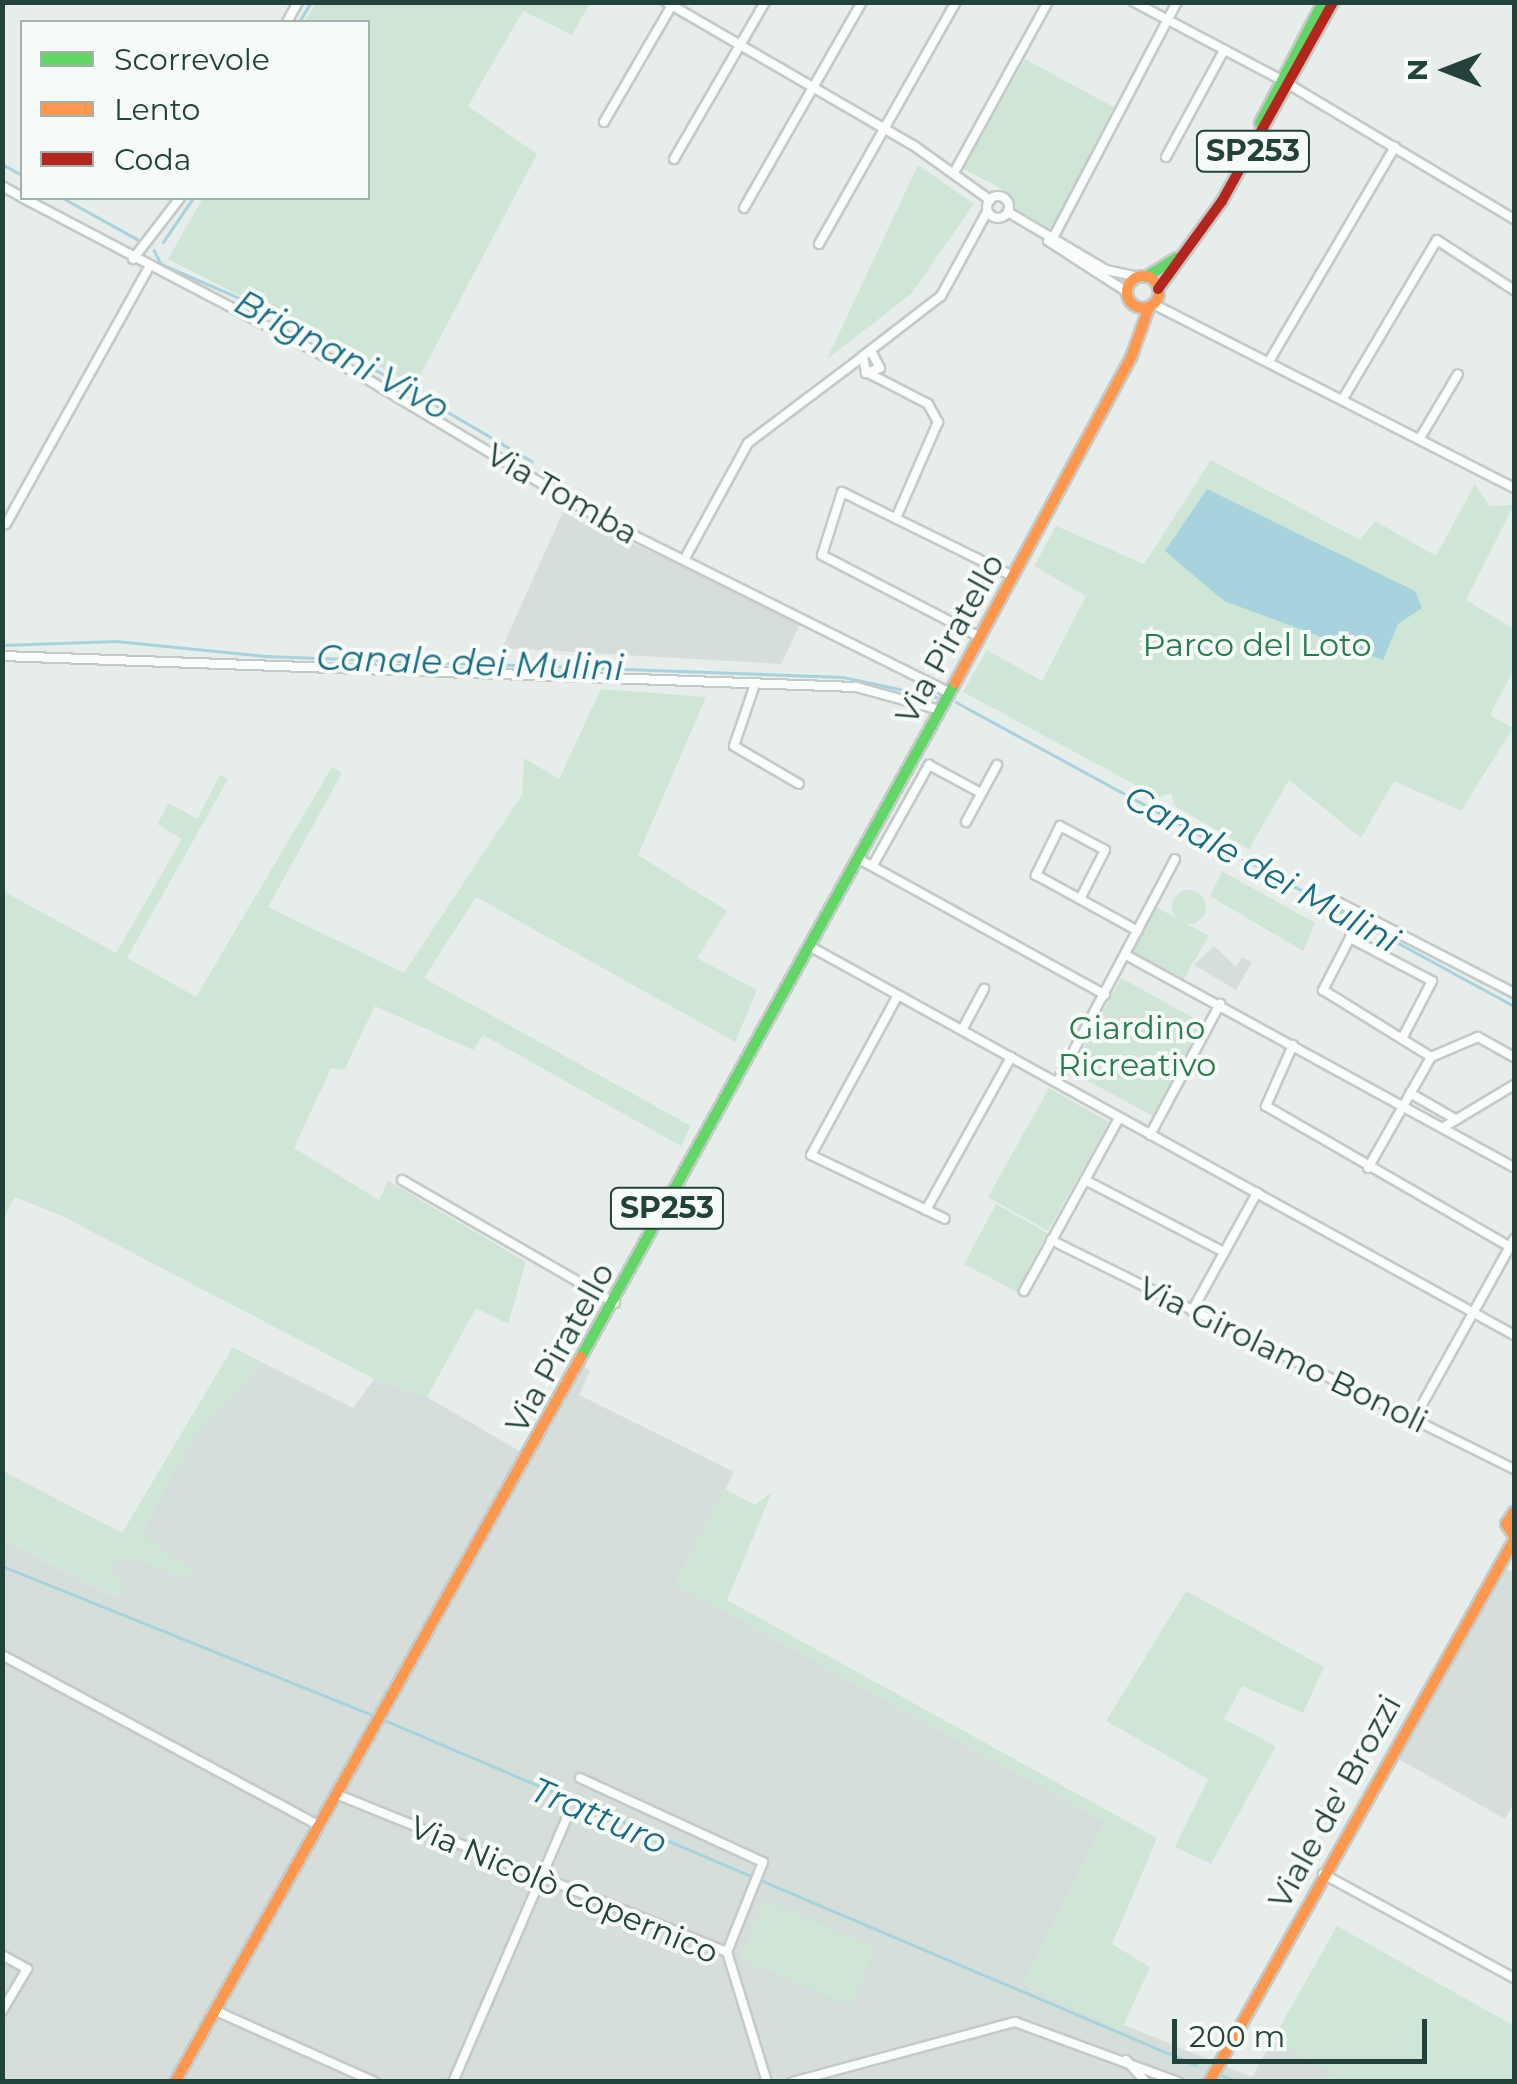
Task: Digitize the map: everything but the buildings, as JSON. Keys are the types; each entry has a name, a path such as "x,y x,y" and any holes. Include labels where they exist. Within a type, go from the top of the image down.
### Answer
{"main road":[{"name":"Via Piratello","path":"1124,371 1129,297 1142,277 1182,252 1286,83 1323,2"},
{"name":"Via Piratello","path":"175,2082 860,858 1124,371 1154,299 1333,2"},
{"path":"1142,277 1154,299"},
{"path":"1129,297 1154,299"},
{"name":"Viale de' Brozzi","path":"1209,2082 1510,1538 1514,1512"}],"street":[{"path":"674,160 765,2"},
{"path":"744,208 862,2"},
{"path":"819,244 956,2"},
{"path":"955,171 1048,2"},
{"path":"1134,2 1286,83 1514,218"},
{"path":"1053,238 1177,2"},
{"path":"604,122 670,4 955,171 990,200 1004,198 1004,215"},
{"path":"1166,157 1224,50"},
{"path":"1271,358 1395,147"},
{"name":"Via Tomba","path":"28,200 148,268 253,315 684,560 950,692"},
{"path":"133,258 178,200"},
{"path":"684,560 748,443 872,353 941,296 981,230 990,200"},
{"path":"987,212 1004,215 1142,277"},
{"path":"981,230 1004,215"},
{"path":"1004,215 1129,297"},
{"path":"1344,397 1436,240 1514,290"},
{"path":"6,524 148,268"},
{"path":"1154,299 1514,487"},
{"path":"866,372 881,364 872,353"},
{"path":"861,358 866,372"},
{"path":"842,372 866,372 928,404 938,422 896,518"},
{"path":"1420,438 1458,374"},
{"path":"980,637 822,554 842,492 1013,576"},
{"path":"2,656 856,687 940,710"},
{"path":"755,684 734,746 799,784"},
{"path":"966,822 997,764"},
{"path":"872,865 928,765 981,793"},
{"path":"1080,899 1105,850 1060,826 1035,872 1080,899 1138,931"},
{"path":"860,858 1105,994"},
{"path":"1057,1082 1175,860"},
{"path":"1334,900 1514,991"},
{"path":"1404,1034 1432,980 1350,938 1323,990 1404,1034 1431,1057"},
{"path":"811,947 1514,1334"},
{"path":"1126,955 1514,1167"},
{"path":"962,1030 984,990"},
{"path":"898,995 810,1155 945,1219"},
{"path":"1150,1134 1220,1004"},
{"path":"1368,1168 1431,1057 1478,1037 1514,1057"},
{"path":"1293,1044 1263,1102 1368,1168 1512,1243 1414,1419"},
{"path":"926,1210 1011,1057"},
{"path":"1444,1127 1514,1086"},
{"path":"1410,1093 1455,1119"},
{"path":"1024,1290 1119,1118"},
{"path":"402,1180 614,1303"},
{"path":"1084,1180 1224,1252"},
{"path":"1192,1311 1256,1193"},
{"name":"Via Girolamo Bonoli","path":"1051,1240 1514,1469"},
{"path":"2,1656 318,1825"},
{"path":"580,1778 763,1862 764,1873 728,1952"},
{"name":"Via Nicolò Copernico","path":"336,1794 536,1881 728,1952 767,2082"},
{"path":"454,2082 536,1881 567,1818"},
{"path":"1323,1874 1514,1978"},
{"path":"2,1956 27,1969 2,2011"},
{"path":"216,2011 375,2082"},
{"path":"792,2082 994,2023 1039,2025 1178,2082"},
{"path":"1122,2056 1146,2082"}],"shaded area":[{"path":"563,512 802,620 781,664 502,648"},
{"path":"1214,946 1236,967 1242,957 1252,962 1236,990 1194,965"},
{"path":"576,1361 590,1371 579,1395 734,1472 676,1584 1105,1822 1023,1984 1252,2077 1273,2039 1332,2072 1327,2082 3,2081 2,1539 117,1597 108,1570 126,1555 185,1578 141,1534 191,1441 261,1362 353,1408 374,1379 427,1397 521,1452"},
{"path":"1505,1568 1514,1573 1514,1802 1505,1819 1397,1758"}],"green space":[{"path":"316,3 590,3 572,35 523,11 468,106 537,154 415,385 168,259 202,200 370,200 370,20 305,20"},
{"path":"1025,59 1117,109 1051,232 1014,210 1008,192 963,169"},
{"path":"918,165 974,204 911,294 827,359"},
{"name":"Parco del Loto","path":"1211,460 1360,540 1375,521 1436,556 1475,484 1490,506 1514,505 1466,600 1514,629 1514,669 1490,715 1513,728 1461,811 1394,781 1361,838 1289,780 1249,849 1175,806 1171,793 1158,797 963,692 987,650 1042,681 1086,596 1034,566 1056,526 1144,564"},
{"path":"601,689 706,697 638,855 727,911 697,958 757,990 735,1042 476,897 424,978 691,1126 681,1146 483,1035 473,1050 375,1006 344,1070 331,1068 294,1148 379,1200 388,1181 526,1262 508,1324 476,1308 427,1397 374,1379 62,1216 15,1197 3,1219 3,891 116,953 182,839 157,824 169,803 197,819 220,775 228,779 127,958 196,997 332,767 342,773 268,907 404,973 522,795 524,758 559,779"},
{"path":"1222,871 1315,923 1303,951 1210,896"},
{"path":"1189,890 1201,895 1206,907 1201,919 1189,924 1177,919 1172,907 1177,895"},
{"path":"1156,907 1209,936 1183,980 1132,952"},
{"name":"Giardino Ricreativo","path":"1121,978 1203,1023 1153,1116 1071,1072"},
{"path":"1049,1088 1109,1122 1048,1231 988,1197"},
{"path":"996,1204 1047,1233 1017,1292 964,1264"},
{"path":"233,1347 261,1362 191,1441 141,1534 193,1570 185,1579 126,1556 108,1570 127,1585 118,1597 3,1539 3,1471 122,1533"},
{"path":"725,1489 755,1505 772,1492 727,1600 1157,1838 1112,1944 1150,1967 1121,2031 1023,1984 1105,1822 676,1584"},
{"path":"1186,1591 1324,1667 1303,1713 1242,1686 1224,1719 1276,1746 1211,1864 1175,1847 1208,1779 1106,1721"},
{"path":"764,1900 876,1948 851,2006 740,1959"},
{"path":"1337,1926 1514,2026 1514,2081 1327,2081 1332,2072 1273,2039"}],"water":[{"path":"1207,489 1415,591 1422,608 1398,624 1383,660 1224,601 1165,551"}],"waterway":[{"path":"300,20 311,2"},
{"path":"2,164 20,174"},
{"path":"67,200 137,239"},
{"path":"163,242 192,200"},
{"name":"Brignani Vivo","path":"154,250 161,264 292,321 532,461"},
{"name":"Brignani Vivo","path":"542,470 552,471"},
{"name":"Canale dei Mulini","path":"2,645 116,641 265,656 843,677 936,697"},
{"name":"Canale dei Mulini","path":"956,702 1514,1006"},
{"name":"Tratturo","path":"2,1566 377,1717"},
{"path":"384,1720 1196,2065"},
{"name":"Tratturo","path":"1221,2075 1238,2082"}],"traffic: fast":[{"path":"1260,123 1323,2"},
{"path":"1146,277 1177,258"},
{"path":"581,1357 955,683"}],"traffic: slow":[{"path":"1143,276 1154,281 1159,292 1154,303 1143,308 1132,303 1127,292 1132,281 1143,276"},
{"path":"955,683 1131,358 1149,307"},
{"path":"175,2082 581,1357"},
{"path":"1514,1512 1506,1524 1514,1536"},
{"path":"1209,2082 1514,1540"}],"traffic: jam":[{"path":"1158,289 1222,201 1333,2"}]}
